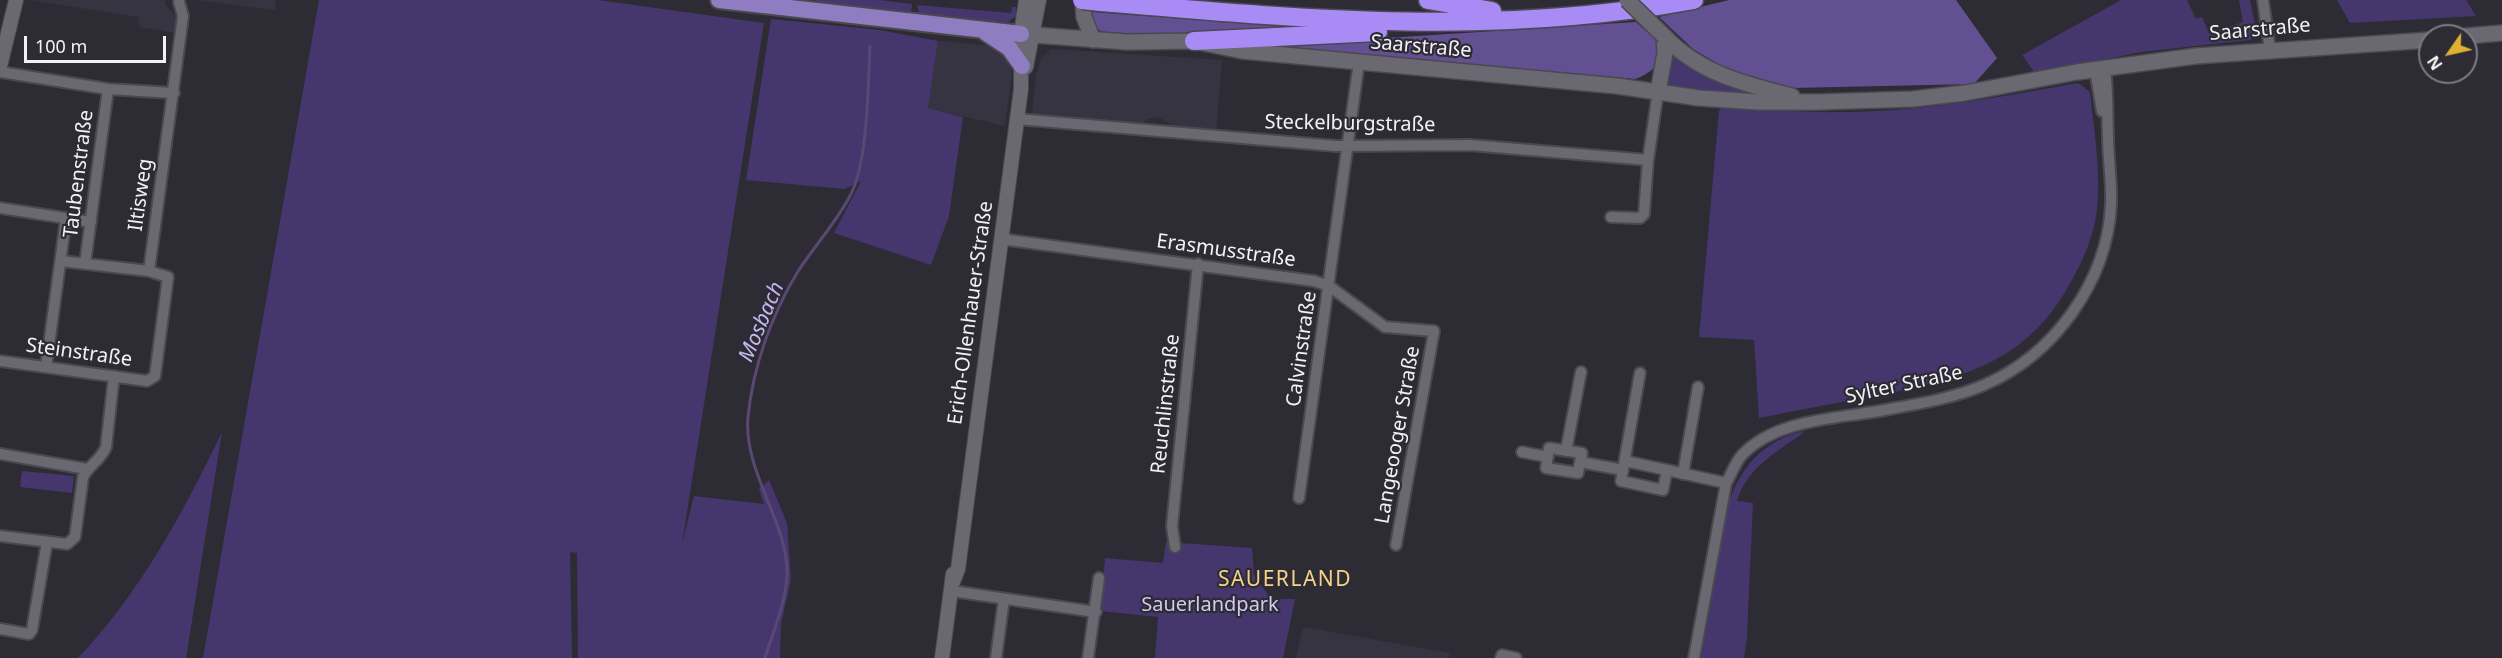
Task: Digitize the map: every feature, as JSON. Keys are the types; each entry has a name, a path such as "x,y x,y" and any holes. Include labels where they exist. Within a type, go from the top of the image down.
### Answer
{"highway":[{"path":"1214,0 1378,10 1492,11 1628,0"},
{"path":"1428,0 1492,11"},
{"path":"1089,1 1313,19 1436,24 1561,19 1694,0"},
{"path":"1194,41 1379,32 1436,24"}],"main road":[{"path":"719,0 1028,35"},
{"name":"Saarstraße","path":"1628,0 1690,59 1738,83 1818,102"},
{"path":"1089,1 1084,17 1093,40"},
{"path":"976,29 999,40 1022,72"},
{"path":"2478,35 2502,33"},
{"name":"Saarstraße","path":"1028,35 1093,40 1194,41 1242,51 1617,86 1758,102 1934,97 2100,69 2196,56 2418,41"},
{"path":"1658,92 1663,72 1664,36"},
{"path":"1617,86 1646,84 1663,72"}],"street":[{"path":"0,66 16,0"},
{"name":"Erich-Ollenhauer-Straße","path":"1026,0 1028,35"},
{"name":"Erich-Ollenhauer-Straße","path":"942,658 952,587 958,569 958,554 1022,72 1028,35 1039,0"},
{"path":"2263,0 2270,50"},
{"name":"Iltisweg","path":"149,271 183,16 179,2"},
{"name":"Calvinstraße","path":"1299,498 1359,62"},
{"name":"Sylter Straße","path":"1694,658 1726,483 1732,472 1745,461 1754,446 1770,435 1798,425 1959,394 2012,371 2057,332 2077,306 2099,259 2111,206 2108,138 2100,69"},
{"path":"0,72 108,89 174,93"},
{"name":"Taubenstraße","path":"85,264 108,89"},
{"path":"1611,217 1643,217 1648,160 1658,92"},
{"name":"Steckelburgstraße","path":"1017,119 1224,138 1349,146 1470,145 1648,160"},
{"path":"0,208 91,222"},
{"name":"Taubenstraße","path":"46,367 66,219"},
{"name":"Erasmusstraße","path":"1001,239 1314,281 1329,286 1385,327 1434,332"},
{"path":"61,261 149,271"},
{"name":"Reuchlinstraße","path":"1175,547 1172,526 1198,264"},
{"name":"Steinstraße","path":"0,361 147,381 153,379 156,374 169,282 164,273 149,271"},
{"name":"Langeooger Straße","path":"1396,545 1434,332"},
{"path":"1566,451 1581,372"},
{"path":"1640,373 1621,481 1663,490 1667,470"},
{"path":"0,536 67,544 75,537 83,477 87,469 102,457 106,447 114,376"},
{"path":"1683,474 1698,387"},
{"path":"1549,448 1566,451 1582,453 1578,473 1546,468 1549,448"},
{"path":"1522,452 1548,457"},
{"path":"0,454 87,469"},
{"path":"1580,462 1667,470 1726,483"},
{"path":"0,629 29,634 33,630 47,542"},
{"path":"1088,658 1099,578"},
{"path":"952,587 1004,599 1096,612"},
{"path":"996,658 1004,599"},
{"path":"1501,658 1502,655 1516,658"}],"shaded area":[{"path":"29,0 166,0 165,4 177,17 174,33 139,27 139,17"},
{"path":"195,0 276,0 275,10"},
{"path":"1729,0 1956,0 1997,58 1974,84 1791,88 1735,74 1693,49 1659,17"},
{"path":"1092,12 1319,29 1202,35 1135,35 1110,33 1095,28"},
{"path":"1636,22 1655,40 1660,56 1651,70 1635,79 1261,46"},
{"path":"938,41 994,46 1007,54 1012,74 1005,126 928,108"},
{"path":"1051,49 1222,60 1216,132 1172,125 1158,117 1148,119 1139,126 1032,114 1036,75 1041,58"},
{"path":"1303,627 1450,653 1448,658 1296,658"}],"green space":[{"path":"319,0 598,0 764,23 682,544 694,496 764,504 759,489 769,480 787,523 791,580 781,624 780,658 578,658 577,553 570,552 572,658 203,658"},
{"path":"816,0 879,0 912,4 911,14 812,5"},
{"path":"2121,0 2187,0 2196,19 2202,17 2209,33 2243,22 2239,0 2250,0 2257,34 2250,40 2141,52 2035,73 2022,55"},
{"path":"2337,0 2466,0 2476,16 2350,23"},
{"path":"917,5 1011,13 1012,7 1016,7 1016,16 1008,22 920,16"},
{"path":"771,19 880,30 938,41 928,108 963,117 949,216 931,265 834,233 861,181 845,189 746,180"},
{"path":"1672,50 1712,78 1758,96 1665,87"},
{"path":"2078,83 2090,92 2098,165 2096,218 2077,270 2056,306 2036,329 2015,347 1992,361 1940,381 1759,418 1754,340 1699,337 1719,111 1722,107 1815,112 1875,111 1962,102"},
{"path":"1803,431 1755,470 1747,479 1737,501 1753,503 1744,658 1701,658 1727,508 1732,494 1745,469 1764,450 1775,442"},
{"path":"222,432 186,658 78,658 121,607 159,551"},
{"path":"22,471 74,476 72,493 20,487"},
{"name":"Sauerlandpark","path":"1166,542 1252,548 1254,575 1271,599 1295,599 1283,658 1155,658 1158,617 1100,611 1105,558 1163,563"}],"waterway":[{"name":"Mosbach","path":"765,658 782,606 787,575 786,556 752,458 748,437 750,398 765,342 779,307 797,273 845,204 857,179 864,143 870,46"}],"district":[{"name":"SAUERLAND","path":"1285,580"}]}
